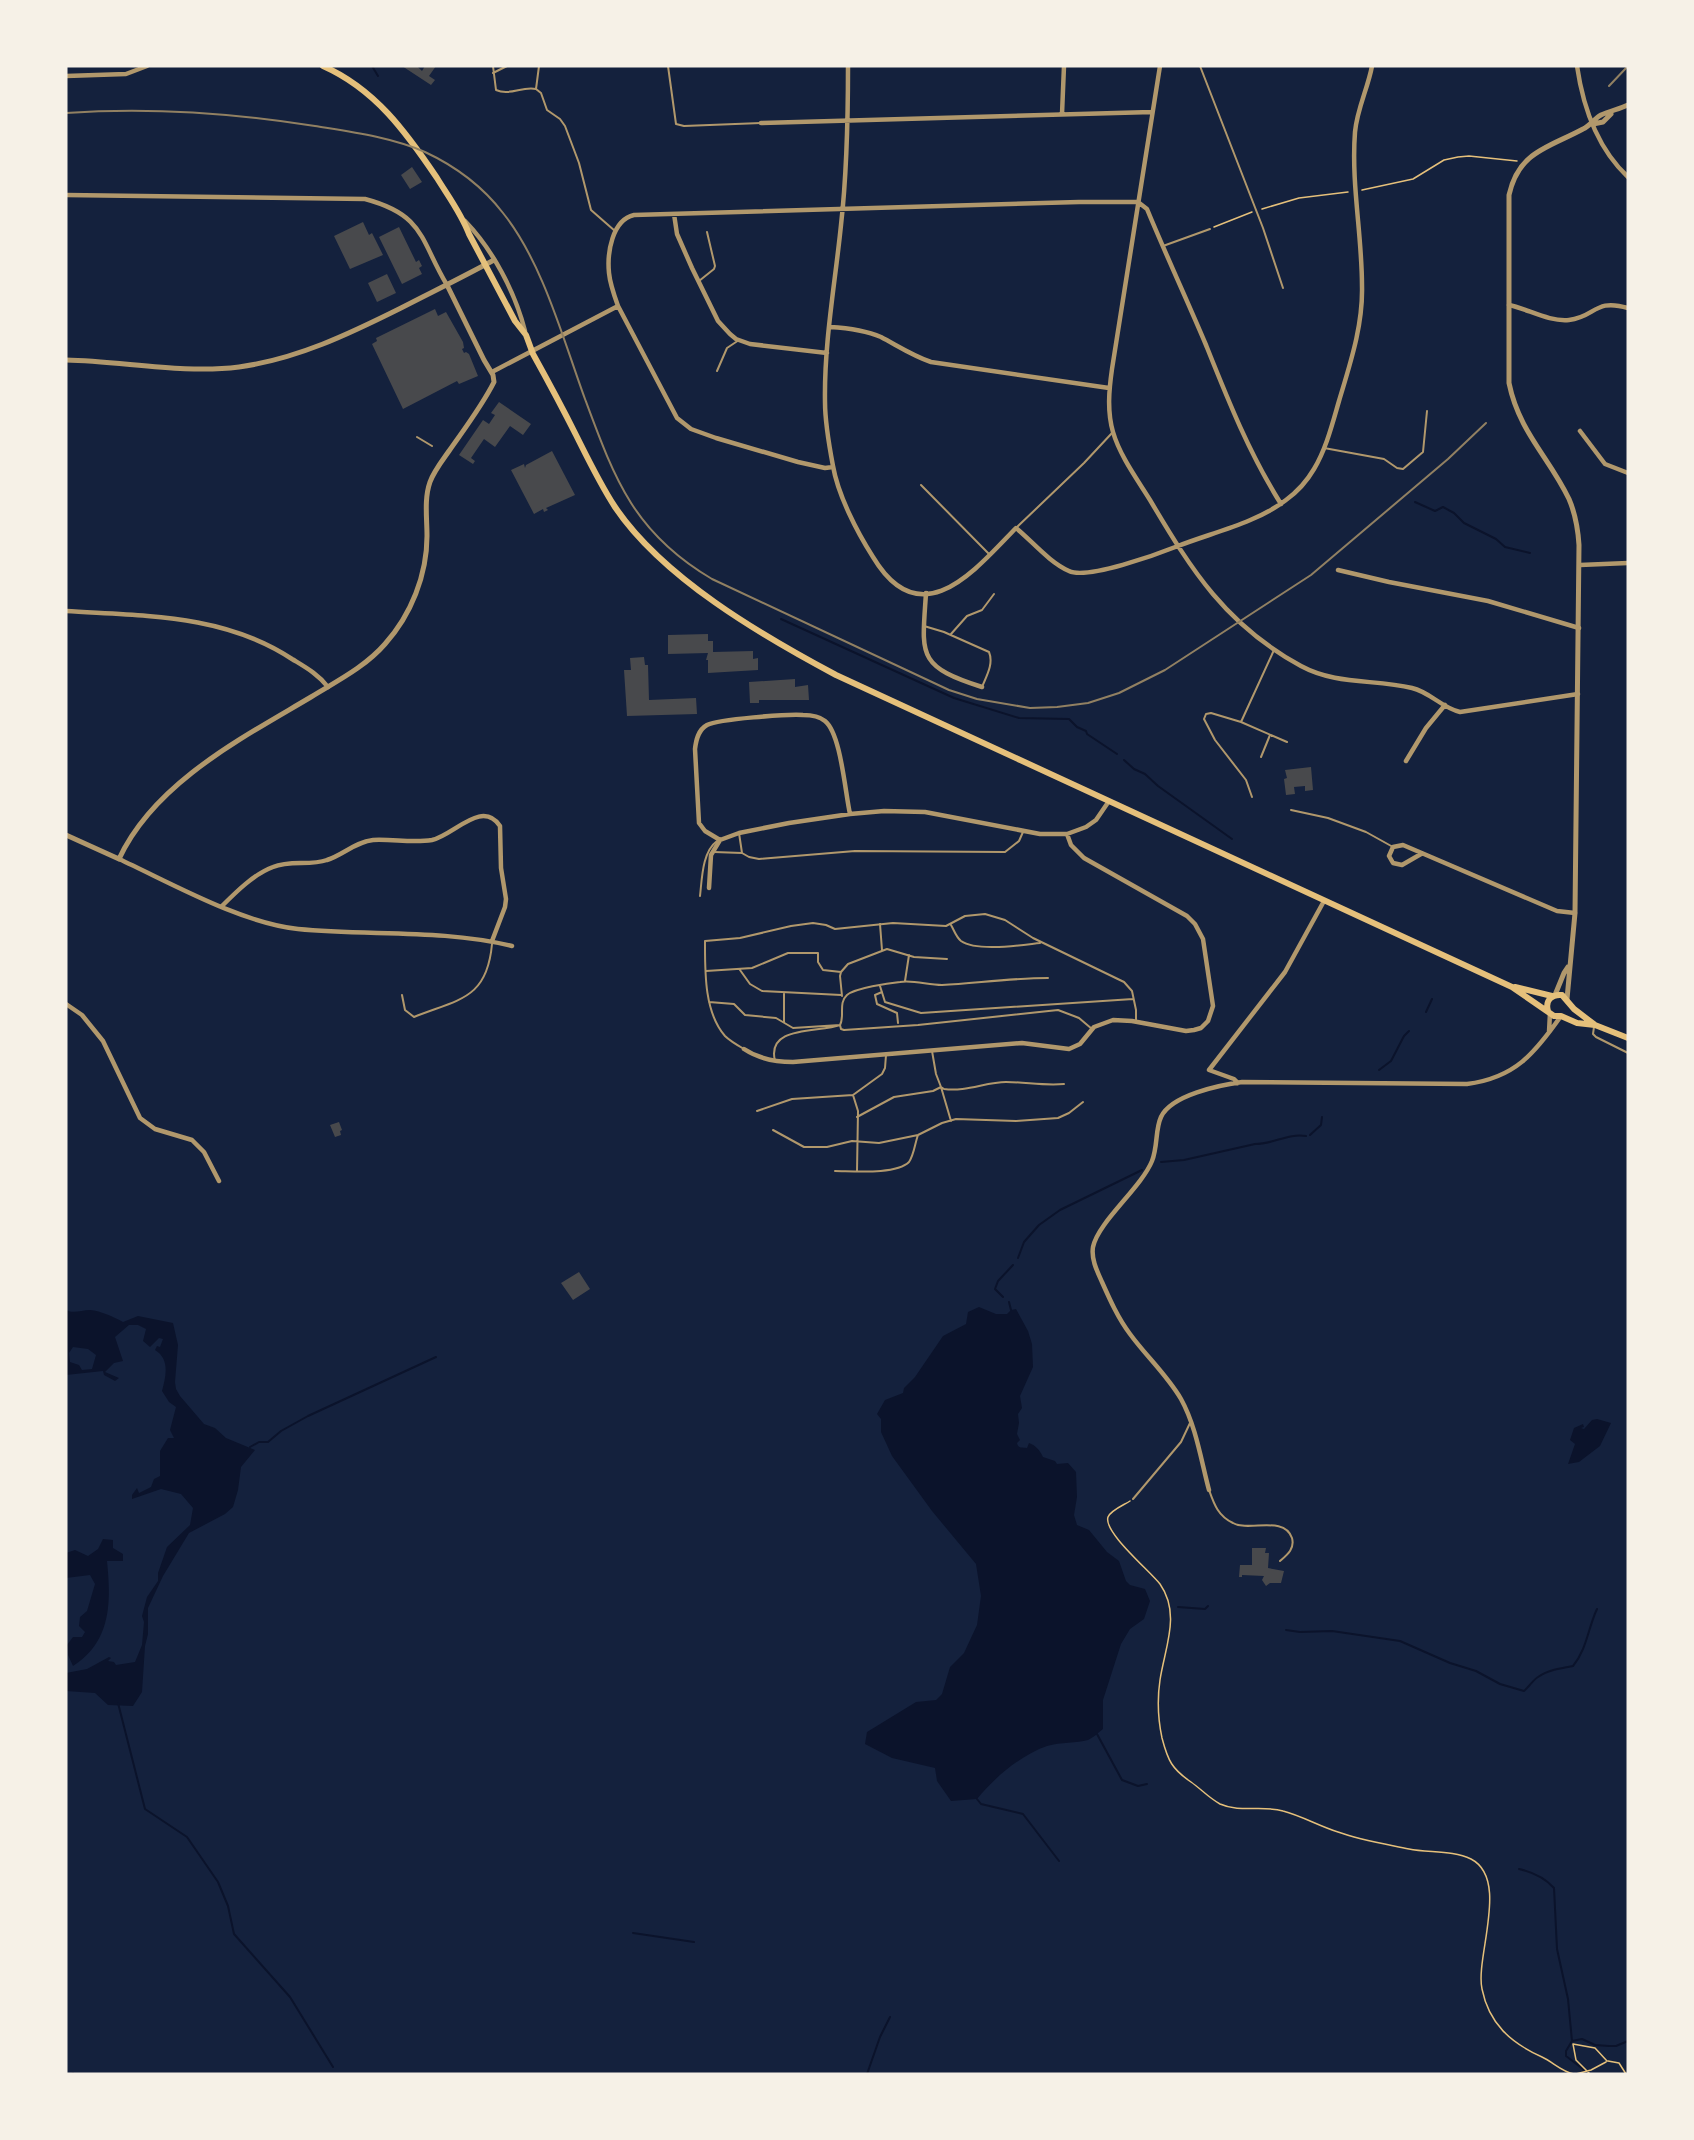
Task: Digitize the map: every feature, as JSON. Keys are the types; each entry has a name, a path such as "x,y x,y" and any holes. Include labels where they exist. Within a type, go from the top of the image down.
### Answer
{"main road":[{"path":"323,66 357,85 396,120 463,219 515,321 526,335 592,468 616,508 646,545 676,572 742,620 822,667 1512,987 1554,1016 1561,1016 1577,1023 1595,1025 1628,1038"},
{"path":"1512,987 1554,996 1562,995 1574,1009 1595,1025"},
{"path":"1549,1012 1547,1003 1554,996"},
{"path":"1561,1016 1568,1011 1567,1000"}],"street":[{"path":"66,76 126,74 147,66"},
{"path":"849,66 843,209 827,353 825,404 833,467 855,525 873,558 899,586 911,592 926,593 951,588 962,581 1016,528 1058,564 1080,574 1178,547 1252,518 1281,504 1306,480 1324,448 1348,372 1361,310 1362,276 1355,191 1357,120 1372,66"},
{"path":"1062,114 1064,66"},
{"path":"1160,66 1109,388 1113,432 1130,467 1178,547 1206,588 1231,615 1274,650 1303,668 1344,681 1411,687 1429,694 1455,711 1464,713 1578,694"},
{"path":"1577,66 1583,96 1593,124 1610,157 1628,177"},
{"path":"1567,1000 1575,913 1580,565 1577,527 1571,504 1521,422 1509,383 1509,195 1515,176 1524,162 1532,155 1593,124 1604,122 1612,112 1628,105"},
{"path":"761,123 1152,112"},
{"path":"66,195 365,199 381,203 397,210 413,223 426,241 494,380 493,386 429,484 426,506 425,564 410,608 396,631 378,652 353,672 214,756 187,776 146,819 124,848 119,859"},
{"path":"833,467 825,468 776,456 716,438 684,424 669,406 618,306 608,271 610,246 623,219 628,216 674,214 1138,202 1147,209 1240,429 1281,504"},
{"path":"674,214 677,234 718,321 730,334 739,340 771,347 827,353"},
{"path":"463,219 474,230 494,260 516,300 526,335"},
{"path":"66,360 198,368 238,367 264,362 323,344 381,319 494,260"},
{"path":"1509,304 1549,318 1568,320 1610,304 1628,308"},
{"path":"492,372 618,306"},
{"path":"830,327 869,333 931,362 1109,388"},
{"path":"1580,431 1605,464 1628,473"},
{"path":"873,558 879,553"},
{"path":"1580,565 1628,563"},
{"path":"1338,570 1488,601 1579,628"},
{"path":"926,593 923,625 924,647 928,657 937,667 960,681 982,687"},
{"path":"66,611 170,617 234,631 285,654 311,670 328,687"},
{"path":"1406,761 1426,728 1445,705"},
{"path":"720,840 705,831 699,823 695,749 696,739 704,727 721,722 804,715 816,716 825,722 833,731 837,744 850,814"},
{"path":"709,888 711,855 720,840 739,833 850,814 925,812 1053,835 1067,834 1080,830 1096,820 1109,801"},
{"path":"222,906 272,867 325,861 366,841 431,840 443,837 473,818 485,815 500,826 501,868 506,890 505,907 492,941"},
{"path":"744,1049 758,1057 793,1062 1022,1043 1064,1049 1076,1047 1092,1029 1101,1023 1113,1020 1191,1031 1201,1028 1208,1021 1213,1006 1203,939 1195,924 1187,916 1087,861 1076,852 1067,834"},
{"path":"66,835 244,915 298,929 452,936 512,946"},
{"path":"1421,854 1406,863 1396,864 1389,856 1393,847 1403,845 1557,911 1575,913"},
{"path":"1238,1083 1234,1079 1209,1070 1285,972 1324,901"},
{"path":"1554,996 1569,965"},
{"path":"66,1004 82,1015 103,1041 140,1118 155,1129 186,1137 199,1146 219,1180"},
{"path":"1549,1012 1549,1032"},
{"path":"1209,1490 1190,1423 1177,1393 1120,1319 1095,1264 1094,1246 1102,1230 1151,1163 1157,1147 1160,1118 1164,1110 1176,1101 1196,1093 1238,1083 1477,1083 1505,1074 1520,1065 1537,1049 1561,1016"}],"lane":[{"path":"493,66 495,88 500,92 512,92 530,87 541,93 547,110 560,119 565,126 579,163 591,210 615,232"},
{"path":"494,73 507,66"},
{"path":"536,89 538,66"},
{"path":"668,66 676,124 685,126 761,123"},
{"path":"1200,66 1283,288"},
{"path":"1163,246 1210,229"},
{"path":"699,281 716,266 707,232"},
{"path":"717,372 727,348 739,340"},
{"path":"1324,448 1384,459 1397,468 1403,469 1423,452 1427,411"},
{"path":"1016,528 1113,432"},
{"path":"417,437 432,446"},
{"path":"921,485 990,555"},
{"path":"951,634 967,616 982,610 994,594"},
{"path":"923,625 951,634 989,652 992,657 991,664 982,687"},
{"path":"1241,722 1274,650"},
{"path":"1252,796 1246,780 1215,740 1204,719 1206,714 1211,713 1241,722 1287,742"},
{"path":"1261,757 1270,735"},
{"path":"1291,810 1328,818 1376,836 1393,847"},
{"path":"714,852 742,853 759,859 855,851 1005,852 1019,841 1024,830"},
{"path":"739,833 742,853"},
{"path":"700,896 706,857 713,843 720,840"},
{"path":"744,1049 725,1036 714,1017 706,971 705,941 740,938 798,925 820,924 838,930 898,923 943,926 951,925 965,916 991,915 1011,923 1041,942 1124,982 1131,988 1136,1022"},
{"path":"880,924 882,950"},
{"path":"951,925 960,940 969,944 1005,947 1041,942"},
{"path":"402,995 405,1010 414,1017 467,996 478,985 491,961 492,941"},
{"path":"775,1061 775,1049 783,1036 840,1025 844,995 840,978 841,972 848,964 882,950 947,959"},
{"path":"706,971 758,967 788,953 818,953 821,968 841,972"},
{"path":"905,981 909,955"},
{"path":"740,970 750,984 758,989 784,993 844,995 905,981 935,985 1048,978"},
{"path":"880,986 885,1002 921,1013 1134,999"},
{"path":"882,992 875,995 877,1004 897,1013 898,1023"},
{"path":"784,993 784,1022"},
{"path":"710,1002 734,1004 745,1015 776,1018 790,1027 840,1025"},
{"path":"840,1025 844,1030 877,1029 1058,1010 1079,1018 1092,1029"},
{"path":"1595,1025 1593,1034 1596,1037 1628,1053"},
{"path":"932,1051 936,1074 946,1098 951,1121"},
{"path":"757,1111 795,1099 853,1095 882,1074 886,1065 886,1055"},
{"path":"857,1117 894,1097 933,1091 941,1087 970,1088 1007,1082 1038,1085 1064,1084"},
{"path":"853,1095 857,1107 857,1171"},
{"path":"773,1130 804,1148 857,1142 879,1143 918,1135 951,1121 970,1119 1016,1121 1058,1118 1083,1102"},
{"path":"835,1171 887,1170 905,1164 911,1157 918,1135"},
{"path":"1132,1499 1181,1442 1190,1423"},
{"path":"1209,1490 1219,1514 1232,1523 1243,1527 1279,1526 1290,1534 1293,1542 1290,1552 1280,1561"}],"path":[{"path":"1210,229 1256,211 1299,198 1332,196 1413,179 1443,160 1469,156 1524,162"},
{"path":"1132,1499 1111,1513 1108,1521 1114,1535 1157,1581 1169,1600 1171,1627 1160,1682 1158,1715 1172,1767 1211,1798 1234,1808 1271,1808 1351,1836 1418,1851 1463,1856 1474,1860 1484,1874 1489,1892 1488,1932 1481,1987 1498,2025 1507,2037 1521,2046 1575,2074 1607,2061"},
{"path":"1590,2074 1576,2060 1573,2044 1595,2048 1607,2061 1619,2063 1626,2074"}],"water":[{"path":"979,1307 996,1314 1007,1314 1016,1309 1032,1344 1033,1367 1020,1396 1022,1408 1018,1414 1017,1434 1020,1440 1018,1445 1027,1448 1029,1443 1039,1450 1043,1457 1057,1464 1068,1463 1076,1472 1077,1497 1074,1515 1077,1525 1089,1530 1107,1552 1119,1561 1126,1581 1130,1585 1145,1589 1150,1601 1144,1619 1130,1629 1121,1644 1103,1700 1103,1729 1088,1740 1047,1746 1027,1755 1000,1775 977,1799 951,1801 937,1781 935,1768 892,1758 865,1744 867,1732 916,1702 936,1700 942,1694 950,1667 964,1653 977,1625 981,1596 976,1564 932,1511 892,1456 881,1432 881,1419 877,1414 885,1400 903,1393 904,1388 915,1377 943,1336 966,1324 968,1312"},
{"path":"66,1310 94,1311 107,1314 123,1322 138,1316 173,1323 178,1345 175,1382 180,1396 204,1424 215,1428 226,1438 255,1450 241,1467 233,1507 225,1514 189,1533 163,1576 148,1608 148,1634 142,1692 133,1706 108,1705 95,1693 66,1691 66,1673 87,1669 109,1657 111,1658 108,1661 116,1665 135,1662 142,1645 144,1622 142,1616 147,1597 158,1581 158,1573 167,1547 190,1525 193,1508 181,1494 161,1489 132,1499 137,1488 139,1493 151,1487 154,1479 160,1476 160,1451 168,1438 174,1438 170,1430 176,1407 169,1402 162,1391 166,1368 163,1358 155,1350 157,1346 160,1347 163,1339 159,1338 150,1347 143,1341 146,1329 138,1325 129,1325 115,1337 123,1361 114,1363 105,1372 119,1378 115,1381 104,1375 103,1371 66,1375","holes":["73,1347 88,1349 96,1355 92,1369 82,1370 79,1365 70,1362 69,1353"]},
{"path":"1592,1420 1611,1423 1600,1446 1579,1462 1568,1464 1575,1444 1570,1440 1574,1428 1583,1424 1584,1427 1581,1428 1584,1429"},
{"path":"103,1539 113,1540 113,1548 123,1554 123,1561 107,1561 109,1591 102,1632 86,1656 73,1666 67,1645 73,1637 82,1637 85,1632 79,1626 80,1617 87,1611 95,1584 90,1575 66,1578 66,1553 75,1550 88,1556 98,1549"}],"building":[{"path":"402,66 417,66 422,71 425,66 436,66 429,76 435,80 431,85"},
{"path":"412,167 422,182 410,189 401,175"},
{"path":"363,222 369,235 372,233 383,255 350,269 334,236"},
{"path":"399,227 416,262 419,260 422,266 419,268 422,274 402,284 379,237"},
{"path":"387,274 396,293 377,302 368,283"},
{"path":"435,309 438,316 446,312 463,342 464,353 469,354 478,376 459,384 457,381 403,409 372,344 377,341 376,338"},
{"path":"499,402 531,424 523,435 510,426 495,447 484,439 471,458 475,461 473,464 459,455 483,420 489,424 495,415 491,413"},
{"path":"552,451 575,495 546,508 548,510 544,512 543,509 534,514 511,470 524,464 525,468 526,465"},
{"path":"708,634 708,641 713,641 713,652 753,651 753,659 758,658 758,670 708,673 708,660 706,660 708,653 668,654 668,635"},
{"path":"644,657 645,665 648,665 649,700 696,698 697,714 627,716 624,670 631,670 630,658"},
{"path":"795,679 795,687 808,685 809,700 759,700 759,703 750,703 749,682"},
{"path":"1311,767 1313,790 1305,791 1305,786 1294,787 1295,794 1286,795 1285,770"},
{"path":"339,1122 341,1135 335,1137 330,1125"},
{"path":"579,1272 590,1289 573,1300 561,1283"},
{"path":"1252,1548 1266,1548 1265,1553 1269,1553 1268,1568 1284,1571 1281,1583 1270,1583 1266,1586 1262,1580 1264,1576 1242,1575 1239,1577 1240,1565 1252,1565"}],"waterway":[{"path":"372,66 378,76"},
{"path":"1415,502 1435,511 1443,507 1454,513 1464,523 1496,539 1505,547 1530,553"},
{"path":"781,619 954,698 1019,718 1069,719 1117,754"},
{"path":"1124,760 1232,839"},
{"path":"1426,1012 1432,999"},
{"path":"1379,1070 1391,1061 1409,1031"},
{"path":"1310,1135 1321,1125 1322,1117"},
{"path":"1161,1162 1184,1160 1293,1136 1306,1136"},
{"path":"1018,1258 1024,1242 1039,1225 1060,1210 1142,1170"},
{"path":"1003,1297 995,1289 998,1281 1013,1265"},
{"path":"1009,1302 1011,1310"},
{"path":"250,1447 259,1442 268,1442 281,1431 308,1416 436,1357"},
{"path":"1178,1607 1205,1609 1208,1606"},
{"path":"1286,1630 1332,1631 1400,1641 1450,1663 1476,1671 1500,1684 1524,1691 1542,1675 1573,1666 1581,1653 1597,1609"},
{"path":"118,1703 145,1809 187,1837 218,1882 228,1906 234,1934 290,1997 333,2067"},
{"path":"1097,1734 1122,1780 1138,1786 1147,1784"},
{"path":"977,1799 981,1804 1023,1814 1059,1861"},
{"path":"1519,1869 1538,1876 1554,1888 1557,1949 1568,1999 1572,2041"},
{"path":"633,1933 694,1942"},
{"path":"867,2074 890,2017"},
{"path":"1584,2074 1583,2069 1566,2056 1566,2051 1572,2041 1582,2039 1595,2045 1609,2046 1628,2041"}],"railway":[{"path":"1609,86 1628,66"},
{"path":"66,113 160,111 284,121 385,139 425,152 447,164 468,178 495,203 530,255 551,302 596,428 618,479 630,502 663,543 712,579 949,690 977,699 1030,708 1088,703 1119,693 1165,670 1311,575 1448,459 1486,423"}]}
